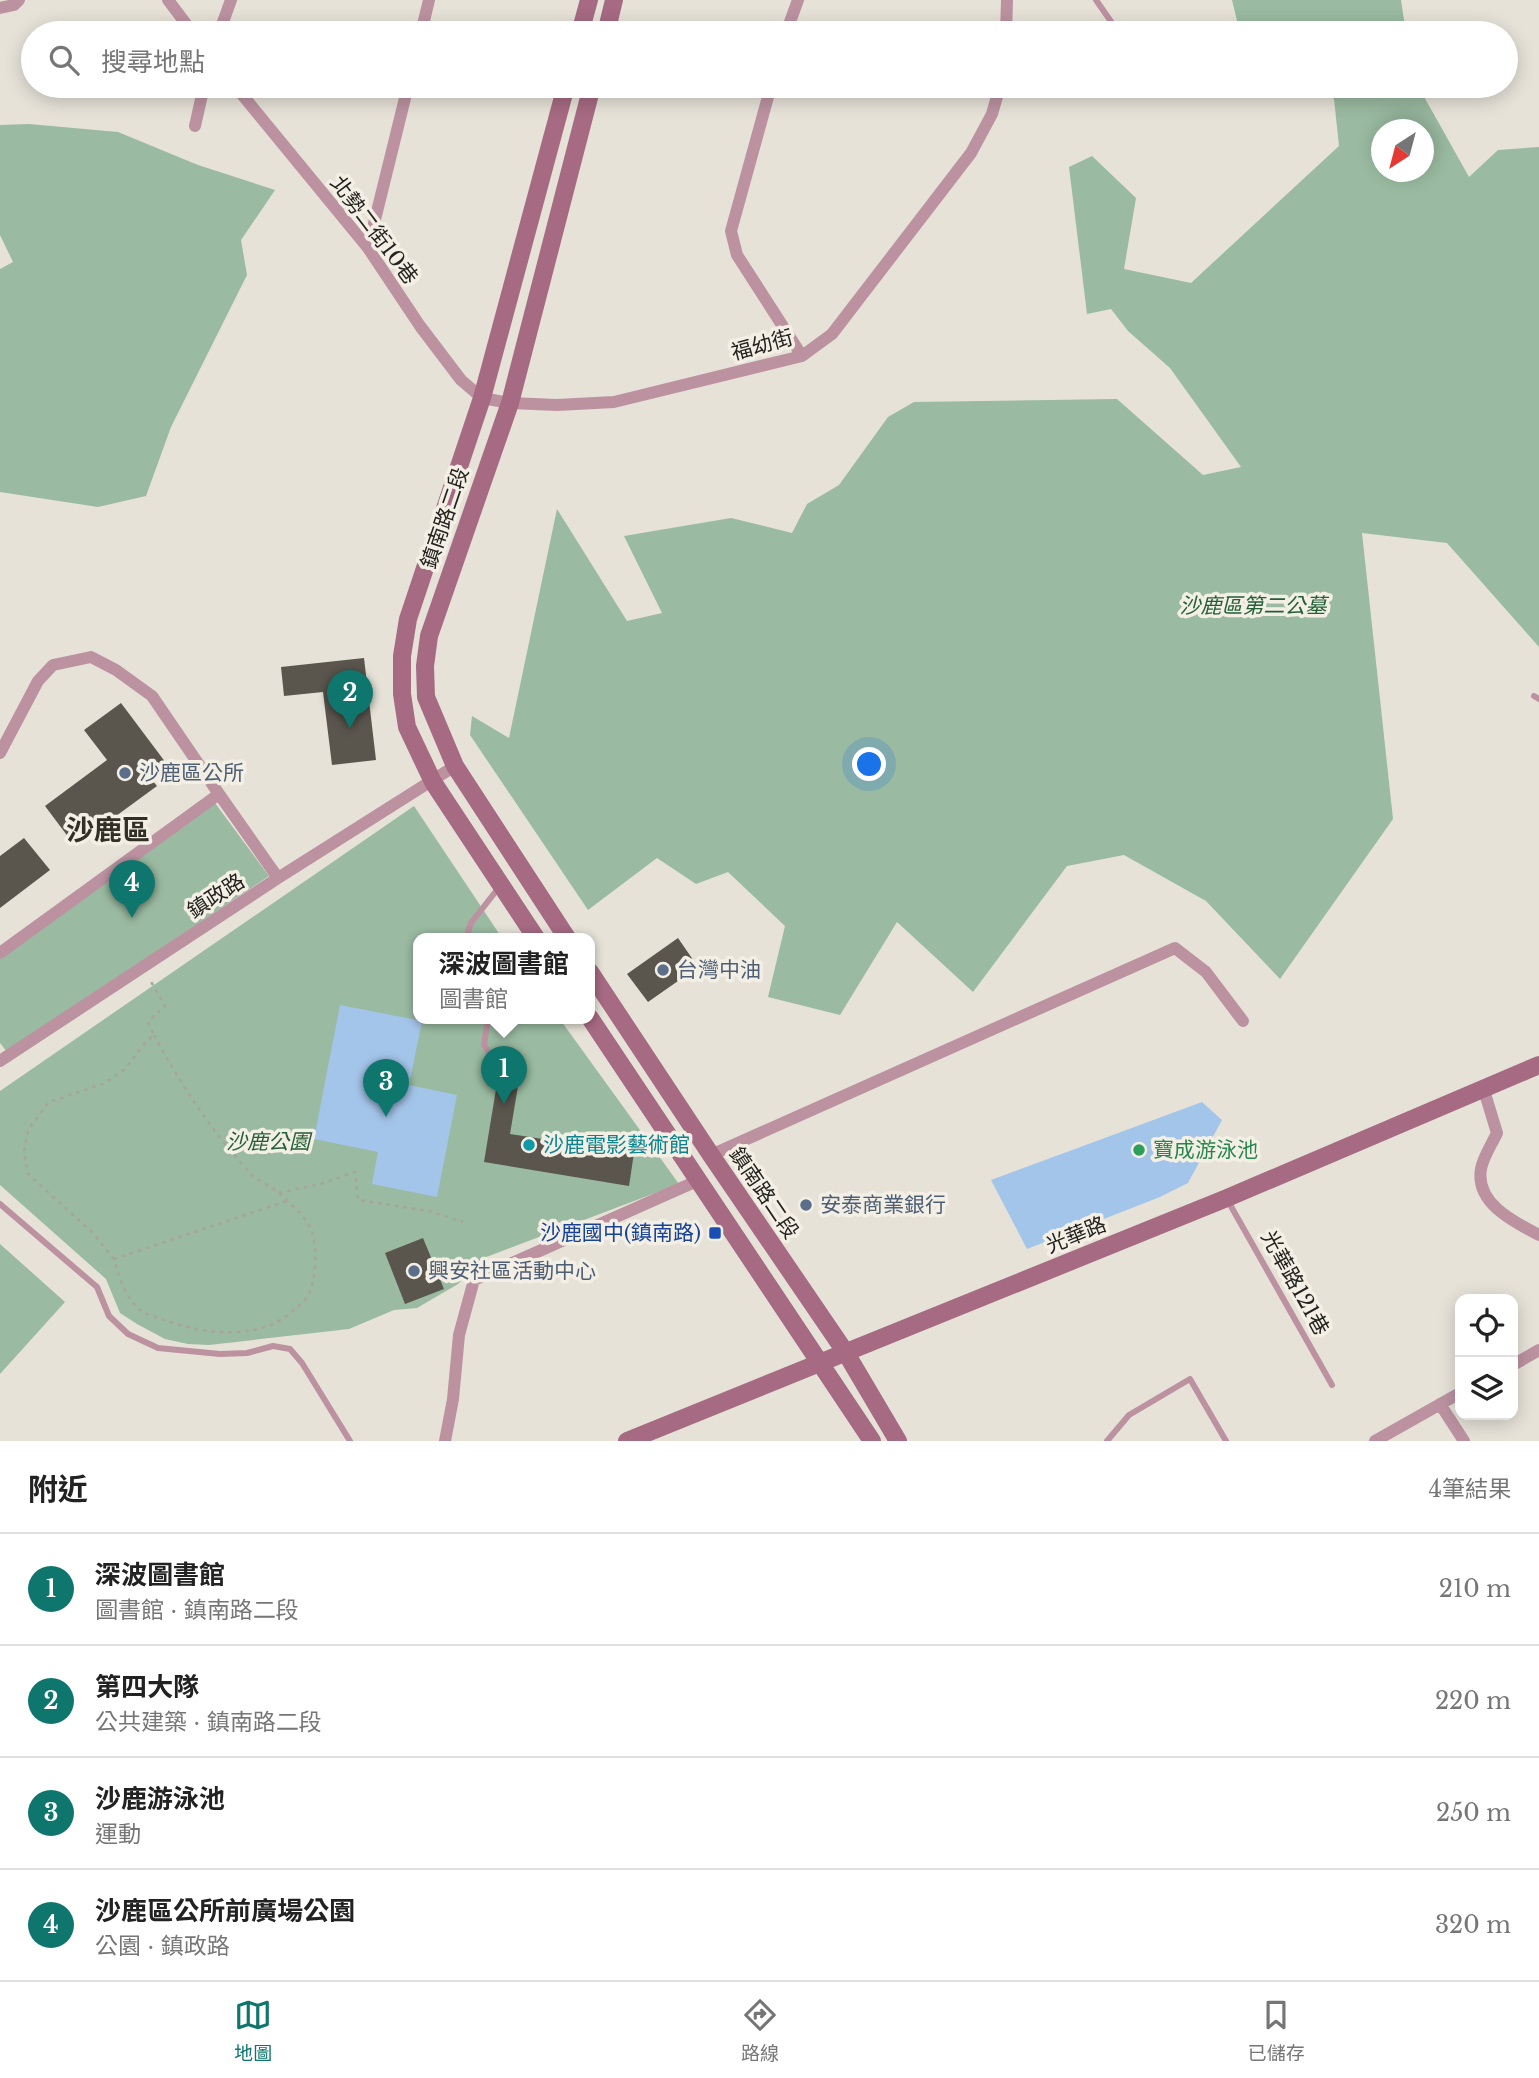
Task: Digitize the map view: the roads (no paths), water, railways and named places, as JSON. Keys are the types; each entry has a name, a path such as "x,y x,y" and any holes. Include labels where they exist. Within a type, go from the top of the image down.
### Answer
{"street":[{"path":"0,8 14,5 19,0"},
{"path":"168,0 184,21"},
{"path":"223,21 231,0"},
{"path":"424,21 429,0"},
{"path":"583,21 589,0"},
{"path":"609,21 614,0"},
{"path":"790,21 798,0"},
{"path":"1006,21 1007,0"},
{"path":"195,127 201,98"},
{"name":"北勢二街10巷","path":"245,98 368,248 461,380 482,398"},
{"path":"368,248 405,98"},
{"name":"鎮南路二段","path":"533,933 433,782 407,727 402,694 402,656 408,619 482,398 563,98"},
{"name":"鎮南路二段","path":"564,933 455,766 426,697 425,666 429,636 510,404 589,98"},
{"path":"768,98 731,231 737,255 802,356"},
{"name":"福幼街","path":"482,398 510,404 614,402 802,356 832,334 971,153 992,114 997,98"},
{"path":"0,753 38,681 53,665 91,657 116,670 152,696 278,878"},
{"name":"鎮政路","path":"2,1057 455,766"},
{"path":"0,953 219,794"},
{"path":"711,1155 1175,948 1206,972 1242,1021"},
{"name":"鎮南路二段","path":"595,980 846,1353 898,1441"},
{"path":"594,1024 872,1441"},
{"name":"光華路","path":"627,1441 1227,1198 1539,1065"},
{"path":"1483,1087 1497,1133 1481,1168 1481,1189 1496,1208 1519,1225 1539,1235"},
{"path":"445,1441 453,1399 459,1335 474,1280 697,1181"},
{"path":"1518,1361 1539,1350"},
{"path":"1375,1441 1455,1396"},
{"path":"1440,1404 1464,1441"}],"lane":[{"path":"1096,0 1111,21"},
{"path":"468,933 471,923 501,884"},
{"path":"487,1024 484,1045 498,1068 511,1070"},
{"name":"光華路121巷","path":"1227,1198 1332,1385"},
{"path":"0,1205 97,1287 109,1316 128,1334 158,1348 220,1354 247,1353 273,1346 290,1349 302,1363 350,1441"},
{"path":"1107,1441 1129,1415 1190,1379 1226,1441"}],"water":[{"path":"340,1005 413,1019 413,1024 421,1024 409,1085 457,1095 437,1197 372,1184 378,1152 314,1139"},
{"name":"寶成游泳池","path":"1202,1102 1222,1120 1188,1183 1160,1197 1027,1249 991,1180"}],"place":[{"name":"第四大隊","path":"350,728"},
{"name":"沙鹿區公所","path":"125,773"},
{"name":"沙鹿區公所前廣場公園","path":"132,918"},
{"name":"台灣中油","path":"663,970"},
{"name":"深波圖書館","path":"504,1104"},
{"name":"沙鹿游泳池","path":"386,1117"},
{"name":"沙鹿電影藝術館","path":"529,1145"},
{"name":"寶成游泳池","path":"1139,1150"},
{"name":"安泰商業銀行","path":"806,1205"},
{"name":"沙鹿國中(鎮南路)","path":"715,1233"},
{"name":"興安社區活動中心","path":"414,1271"}],"district":[{"name":"沙鹿區","path":"108,830"}],"park label":[{"name":"沙鹿區第二公墓","path":"1253,606"},
{"name":"沙鹿公園","path":"268,1142"}]}
